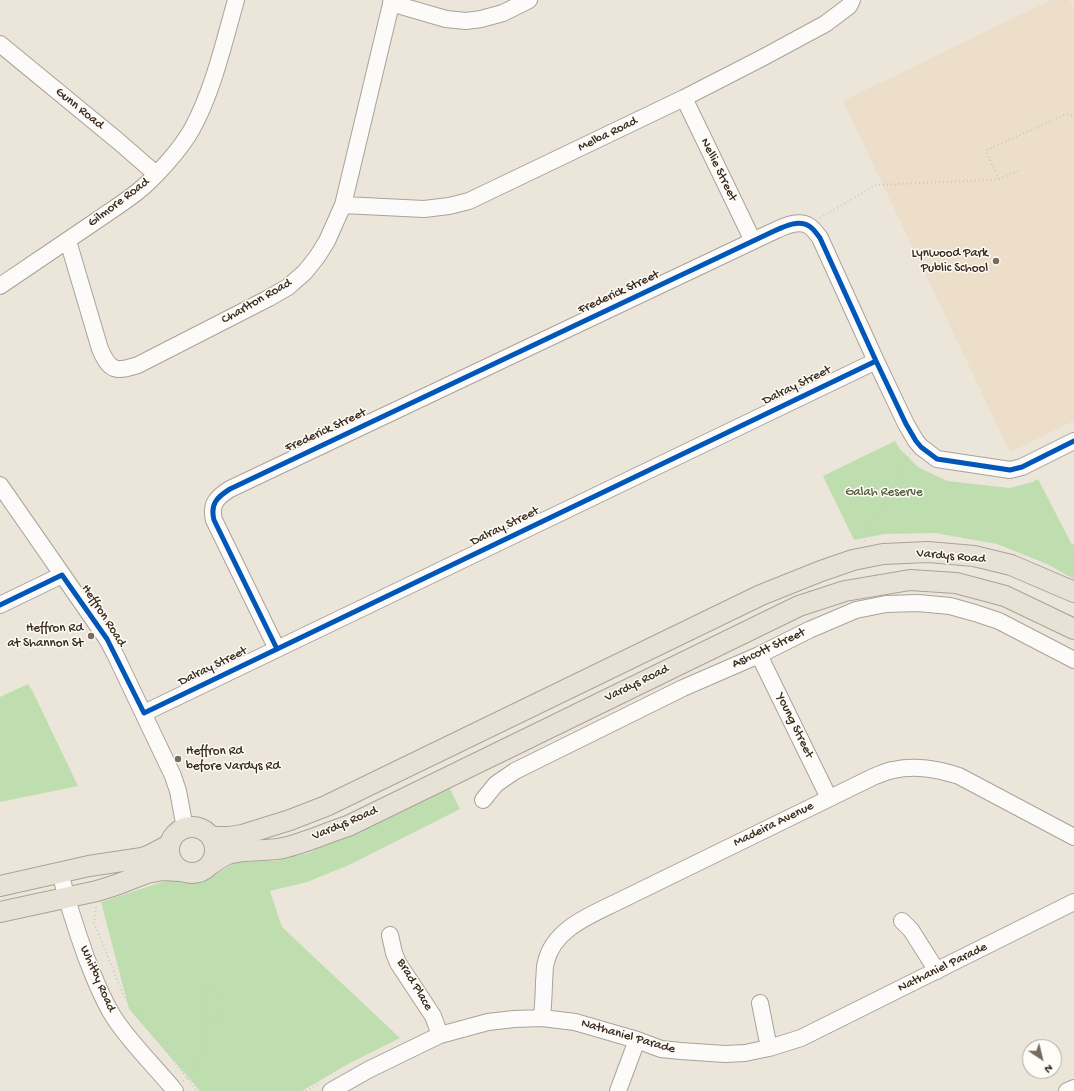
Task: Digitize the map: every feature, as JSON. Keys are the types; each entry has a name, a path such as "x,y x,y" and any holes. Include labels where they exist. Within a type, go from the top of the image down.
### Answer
{"main road":[{"name":"Vardys Road","path":"211,837 242,835 319,809 760,595 853,560 883,554 928,552 974,556 1011,565 1074,592"},
{"name":"Vardys Road","path":"210,865 228,854 283,848 348,826 792,609 845,591 910,580 956,583 1006,596 1074,629"},
{"path":"0,912 97,891 147,873 163,870 196,873 204,870 210,865 215,852 211,837 204,830 191,827 185,828 172,838 168,852 170,860 180,871"},
{"path":"0,886 60,872 142,858 169,845"}],"street":[{"name":"Gilmore Road","path":"0,286 137,192 156,174 177,150 191,130 202,108 213,79 236,0"},
{"path":"391,2 446,19 466,21 481,19 503,13 529,0"},
{"name":"Melba Road","path":"343,205 424,209 449,206 469,201 684,98 762,58 825,24 848,6 852,0"},
{"name":"Charlton Road","path":"68,240 100,349 105,361 113,368 124,370 138,365 288,287 305,272 317,257 327,241 343,205 391,2"},
{"name":"Gunn Road","path":"0,44 118,140 156,174"},
{"name":"Nellie Street","path":"684,98 753,241"},
{"name":"Frederick Street","path":"277,649 214,520 213,514 215,504 217,499 223,493 753,241 787,226 801,223 810,226"},
{"path":"810,226 820,238 906,424 916,441 927,452 936,459 1010,470 1022,467 1074,441"},
{"name":"Dalray Street","path":"144,713 876,361"},
{"name":"Heffron Road","path":"0,485 116,654 174,776 185,828"},
{"path":"0,605 62,575"},
{"name":"Ashcott Street","path":"483,800 496,784 515,771 682,688 856,610 886,604 918,603 950,606 993,619 1074,660"},
{"name":"Young Street","path":"759,654 829,798"},
{"name":"Madeira Avenue","path":"542,1018 546,963 549,952 555,942 574,924 587,916 875,776 893,770 913,768 931,769 959,776 1074,837"},
{"name":"Whitby Road","path":"60,872 66,897 81,942 103,998 113,1016 127,1034 175,1090"},
{"name":"Nathaniel Parade","path":"331,1091 368,1070 440,1035 488,1022 542,1018 575,1022 637,1040 661,1049 681,1051 725,1054 769,1048 801,1038 1074,902"},
{"path":"902,921 914,934 936,971"},
{"name":"Brad Place","path":"390,935 398,963 433,1016 440,1035"},
{"path":"760,1003 769,1048"},
{"path":"618,1091 637,1040"},
{"path":"1067,1091 1074,1088"}],"path":[{"path":"999,179 986,152 988,150 1066,114 1074,116"},
{"path":"810,226 822,217 876,185 991,180 999,179 1020,170"},
{"path":"865,542 863,538 887,499 905,460 916,441"},
{"path":"97,905 94,923 124,996 197,1091"},
{"path":"175,1090 187,1078 200,1059 202,1047 202,1022 204,989 216,990 225,1002 223,1011 215,1020 202,1022"}],"shaded area":[{"name":"Lynwood Park Public School","path":"1051,0 1070,0 1074,9 1074,421 1010,452 843,101"}],"green space":[{"name":"Galah Reserve","path":"895,441 900,449 918,467 947,481 1010,488 1038,479 1071,543 1074,545 1074,579 1047,564 997,544 935,533 885,534 854,540 823,476"},
{"path":"28,684 78,786 0,802 0,697"},
{"path":"448,785 460,809 349,865 307,882 270,891 282,927 400,1038 348,1064 302,1091 200,1091 129,1009 101,902 162,882 178,879 191,881 206,880 235,863 252,860 276,861 308,853"}],"cycle path":[{"path":"277,649 214,520 214,505 221,495 230,489 790,224 805,224 809,226 820,238 906,424 921,447 937,459 1010,470 1022,467 1074,441"},
{"path":"0,605 62,575 107,639 144,713 876,361"}],"place":[{"name":"Lynwood Park Public School","path":"996,261"},
{"name":"Heffron Rd at Shannon St","path":"91,636"},
{"name":"Heffron Rd before Vardys Rd","path":"178,759"}]}
